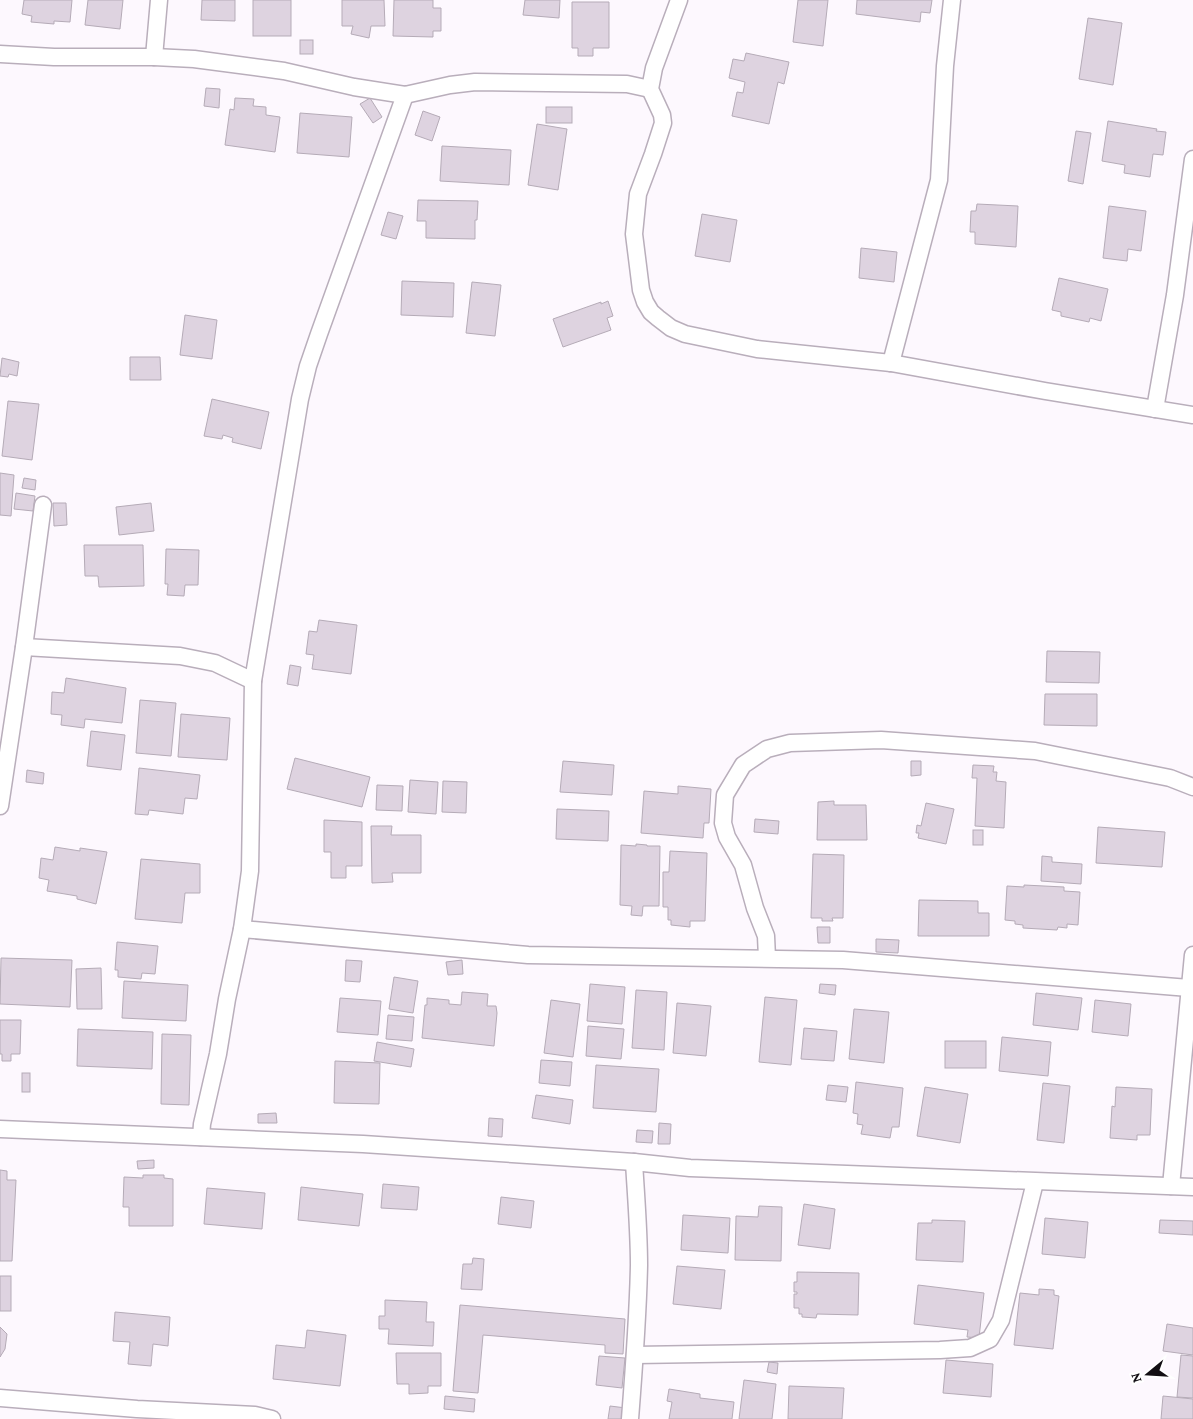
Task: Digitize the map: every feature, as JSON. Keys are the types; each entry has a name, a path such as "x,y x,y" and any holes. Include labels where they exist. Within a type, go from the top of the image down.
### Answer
{"street":[{"path":"154,57 159,0"},
{"path":"679,0 654,68 650,90 662,115 663,123 638,194 634,234 641,290 651,312 671,328 685,334 757,349 891,363 1193,415"},
{"path":"891,363 939,180 945,66 952,0"},
{"path":"0,54 54,57 194,59 284,72 404,95 450,85 475,82 627,84 650,90"},
{"path":"201,1137 202,1124 218,1054 227,999 242,929 250,871 254,682 300,399 308,366 404,95"},
{"path":"1154,409 1176,295 1193,159"},
{"path":"0,806 43,505"},
{"path":"24,647 180,656 215,663 254,682"},
{"path":"767,958 766,936 755,908 743,866 727,837 722,823 725,795 743,765 767,749 790,743 882,740 1034,750 1170,778 1193,787"},
{"path":"242,929 528,955 844,960 1190,988"},
{"path":"1171,1186 1193,955"},
{"path":"0,1129 363,1144 634,1162 690,1168 1193,1187"},
{"path":"630,1419 638,1318 639,1256 634,1162"},
{"path":"635,1355 970,1348 990,1338 1001,1320 1035,1182"},
{"path":"0,1398 136,1414 255,1415 272,1419"}],"building":[{"path":"24,0 72,0 70,22 54,21 54,24 31,22 32,16 22,14"},
{"path":"88,0 123,0 120,29 85,25"},
{"path":"202,0 235,0 235,21 201,20"},
{"path":"253,0 291,0 291,36 253,36"},
{"path":"342,0 384,0 385,26 371,26 369,38 351,34 353,26 342,26"},
{"path":"394,0 433,0 433,8 441,8 441,31 433,31 433,37 393,36"},
{"path":"525,0 560,0 559,18 523,15"},
{"path":"798,0 828,0 823,46 793,42"},
{"path":"857,0 932,0 930,13 921,12 920,22 856,14"},
{"path":"572,2 609,2 609,48 593,48 593,56 578,56 578,48 572,48"},
{"path":"1088,18 1122,23 1113,85 1079,79"},
{"path":"300,40 313,40 313,54 300,54"},
{"path":"746,53 789,62 784,84 778,82 769,124 732,116 737,92 743,93 745,82 729,78 733,59 744,61"},
{"path":"206,88 220,89 219,108 204,106"},
{"path":"235,98 254,99 253,106 266,107 266,115 280,117 275,152 225,145 230,109 234,110"},
{"path":"370,98 382,117 373,123 360,104"},
{"path":"546,107 572,107 572,123 546,123"},
{"path":"423,111 440,117 432,141 415,135"},
{"path":"300,113 352,117 349,157 297,153"},
{"path":"1108,121 1166,132 1163,155 1153,154 1150,177 1124,173 1125,165 1102,161"},
{"path":"537,124 567,129 558,190 528,185"},
{"path":"1076,131 1091,133 1083,184 1068,181"},
{"path":"442,146 511,150 509,185 440,181"},
{"path":"418,200 478,201 475,239 426,238 426,221 417,221"},
{"path":"977,204 1018,206 1016,247 975,244 975,232 970,232 971,211 976,211"},
{"path":"1109,206 1146,211 1141,251 1128,249 1127,261 1103,258"},
{"path":"388,212 403,216 396,239 381,235"},
{"path":"702,214 737,220 730,262 695,256"},
{"path":"861,248 897,252 894,282 859,278"},
{"path":"1059,278 1108,289 1101,321 1090,318 1089,322 1061,316 1061,312 1052,310"},
{"path":"402,281 454,283 453,317 401,315"},
{"path":"472,282 501,285 495,336 466,333"},
{"path":"608,301 613,316 607,318 611,330 563,347 553,319"},
{"path":"185,315 217,320 212,359 180,355"},
{"path":"130,357 160,357 161,380 130,380"},
{"path":"2,358 19,362 17,376 9,374 8,377 0,376"},
{"path":"212,399 269,412 261,449 232,442 233,438 223,435 222,439 204,436"},
{"path":"8,401 39,404 32,460 2,456"},
{"path":"0,473 14,475 11,516 0,515"},
{"path":"24,478 36,480 35,490 22,488"},
{"path":"16,493 35,496 33,511 14,509"},
{"path":"53,503 66,503 67,525 54,526"},
{"path":"151,503 154,531 119,535 116,507"},
{"path":"84,545 143,545 144,586 99,587 98,576 85,576"},
{"path":"166,549 199,550 198,585 185,585 184,596 167,595 168,584 165,584"},
{"path":"319,620 357,625 351,674 312,669 314,655 306,654 309,631 317,632"},
{"path":"1047,651 1100,652 1099,683 1046,682"},
{"path":"290,665 301,667 298,686 287,684"},
{"path":"66,678 126,688 122,723 85,719 84,728 61,725 62,715 51,714 52,692 64,693"},
{"path":"1045,694 1097,694 1097,726 1044,725"},
{"path":"140,700 176,703 171,756 136,753"},
{"path":"181,714 230,718 227,760 178,757"},
{"path":"91,731 125,735 121,770 87,766"},
{"path":"295,758 370,777 362,807 287,789"},
{"path":"563,761 614,765 612,795 560,792"},
{"path":"911,761 921,761 921,775 911,776"},
{"path":"973,765 994,766 993,772 997,772 996,781 1006,782 1004,828 975,826 977,778 972,778"},
{"path":"139,768 200,775 197,799 185,798 183,814 149,810 148,815 135,814"},
{"path":"27,770 44,773 43,784 26,782"},
{"path":"410,780 438,782 436,814 408,812"},
{"path":"443,781 467,782 466,813 442,812"},
{"path":"377,785 403,786 402,811 376,810"},
{"path":"678,786 711,789 709,823 704,823 703,838 641,833 644,791 678,794"},
{"path":"834,801 834,805 866,805 867,840 817,840 818,802"},
{"path":"926,803 954,809 946,844 918,838 919,833 916,833 917,825 921,826"},
{"path":"557,809 609,811 608,841 556,839"},
{"path":"755,819 779,821 778,834 754,832"},
{"path":"324,820 362,822 362,866 346,866 346,878 331,878 331,852 324,852"},
{"path":"371,826 392,826 391,835 421,835 421,873 392,873 393,882 372,883"},
{"path":"1098,827 1165,832 1162,867 1096,863"},
{"path":"973,830 983,830 983,845 973,845"},
{"path":"636,844 660,846 659,906 643,906 642,916 631,915 632,906 620,905 621,845 636,846"},
{"path":"55,847 80,851 80,848 107,852 96,904 77,899 77,896 47,891 49,880 39,878 41,858 53,860"},
{"path":"670,851 707,853 705,921 690,921 690,927 671,925 671,920 668,920 668,907 663,907 663,872 669,872"},
{"path":"813,854 844,855 843,918 832,918 833,921 822,921 822,918 811,918"},
{"path":"1042,856 1052,857 1052,862 1082,864 1081,884 1041,881"},
{"path":"141,859 200,864 200,893 185,893 182,923 135,919"},
{"path":"1024,885 1064,887 1064,891 1080,892 1078,925 1067,924 1067,928 1058,927 1057,930 1023,928 1023,925 1015,924 1015,921 1005,920 1007,886 1024,887"},
{"path":"919,900 978,901 978,913 989,913 989,936 918,936"},
{"path":"817,927 830,927 830,943 818,943"},
{"path":"876,939 899,940 898,953 876,952"},
{"path":"117,942 158,946 155,974 142,973 141,979 118,977 118,970 115,970"},
{"path":"1,958 72,960 70,1007 0,1004"},
{"path":"346,960 362,961 360,982 345,981"},
{"path":"462,960 463,974 448,975 446,962"},
{"path":"101,968 102,1009 77,1009 76,969"},
{"path":"394,977 418,981 413,1013 389,1009"},
{"path":"124,981 188,985 186,1021 122,1018"},
{"path":"590,984 625,987 622,1024 587,1021"},
{"path":"820,984 836,985 835,995 819,993"},
{"path":"636,990 667,992 664,1050 632,1048"},
{"path":"462,992 488,994 487,1006 496,1006 494,1046 422,1038 427,998 449,1000 449,1004 461,1005"},
{"path":"1036,993 1082,998 1078,1030 1033,1025"},
{"path":"765,997 797,1000 791,1065 759,1062"},
{"path":"340,998 381,1001 378,1035 337,1032"},
{"path":"551,1000 580,1004 573,1057 544,1053"},
{"path":"1095,1000 1131,1004 1128,1036 1092,1032"},
{"path":"677,1003 711,1006 706,1056 673,1053"},
{"path":"854,1009 889,1012 884,1063 849,1059"},
{"path":"388,1015 414,1017 412,1041 386,1039"},
{"path":"0,1020 21,1020 20,1054 11,1054 11,1061 2,1061 2,1054 0,1054"},
{"path":"588,1026 624,1029 621,1059 586,1056"},
{"path":"804,1028 837,1031 834,1061 801,1059"},
{"path":"78,1029 153,1032 152,1069 77,1066"},
{"path":"162,1034 191,1035 189,1105 161,1104"},
{"path":"1002,1037 1051,1042 1048,1076 999,1071"},
{"path":"945,1041 986,1041 986,1068 945,1068"},
{"path":"377,1042 414,1049 411,1067 374,1061"},
{"path":"541,1060 572,1062 570,1086 539,1083"},
{"path":"335,1061 380,1063 379,1104 334,1103"},
{"path":"596,1065 659,1069 656,1112 593,1108"},
{"path":"22,1073 30,1073 30,1092 22,1092"},
{"path":"856,1082 903,1088 899,1127 892,1127 890,1138 861,1134 863,1125 857,1124 858,1114 853,1113"},
{"path":"1043,1083 1070,1086 1064,1143 1037,1140"},
{"path":"828,1085 848,1087 846,1102 826,1100"},
{"path":"925,1087 968,1094 960,1143 917,1136"},
{"path":"1116,1087 1152,1089 1150,1135 1137,1135 1137,1140 1110,1138 1112,1106 1115,1107"},
{"path":"536,1095 573,1100 570,1124 532,1118"},
{"path":"276,1113 277,1123 258,1123 258,1114"},
{"path":"489,1118 503,1119 502,1137 488,1136"},
{"path":"659,1123 671,1124 670,1144 658,1144"},
{"path":"637,1130 653,1131 652,1143 636,1142"},
{"path":"154,1160 154,1168 138,1169 137,1161"},
{"path":"0,1170 7,1171 7,1180 16,1180 12,1261 0,1261"},
{"path":"143,1175 164,1175 164,1178 173,1179 173,1226 129,1226 129,1207 123,1207 124,1177 143,1178"},
{"path":"383,1184 419,1187 417,1210 381,1208"},
{"path":"301,1187 363,1194 359,1226 298,1220"},
{"path":"207,1188 265,1193 262,1229 204,1224"},
{"path":"501,1197 534,1201 531,1228 498,1224"},
{"path":"804,1204 835,1209 830,1249 798,1245"},
{"path":"759,1206 782,1207 781,1261 735,1260 736,1216 758,1217"},
{"path":"683,1215 730,1218 728,1253 681,1250"},
{"path":"1045,1218 1088,1222 1085,1258 1042,1254"},
{"path":"932,1220 965,1221 963,1262 916,1260 918,1223 932,1223"},
{"path":"1160,1220 1193,1221 1193,1235 1159,1233"},
{"path":"473,1258 484,1259 482,1290 461,1289 463,1264 472,1264"},
{"path":"677,1266 725,1270 721,1309 673,1304"},
{"path":"797,1272 859,1273 858,1315 817,1314 816,1318 802,1317 802,1314 799,1314 799,1308 794,1308 794,1294 797,1294 797,1292 794,1292 794,1282 797,1282"},
{"path":"0,1276 11,1276 11,1311 0,1311"},
{"path":"918,1285 984,1293 979,1338 967,1337 968,1330 914,1324"},
{"path":"1039,1289 1054,1290 1054,1295 1059,1296 1053,1349 1014,1345 1020,1293 1039,1295"},
{"path":"385,1300 427,1302 426,1322 434,1322 433,1346 388,1344 389,1329 379,1329 379,1316 385,1316"},
{"path":"460,1305 625,1319 623,1354 605,1353 605,1345 483,1335 478,1393 453,1391"},
{"path":"115,1312 170,1317 168,1346 153,1344 151,1366 128,1364 130,1342 113,1341"},
{"path":"1167,1324 1193,1328 1193,1355 1163,1351"},
{"path":"0,1327 7,1334 5,1349 0,1357"},
{"path":"307,1330 346,1335 340,1386 273,1379 276,1345 305,1348"},
{"path":"396,1353 441,1353 441,1386 428,1386 428,1393 409,1394 409,1384 397,1384"},
{"path":"1181,1355 1193,1356 1193,1398 1177,1397"},
{"path":"599,1356 625,1358 622,1388 596,1385"},
{"path":"946,1360 993,1364 991,1397 943,1393"},
{"path":"769,1362 778,1363 777,1374 767,1372"},
{"path":"744,1380 776,1384 772,1419 739,1419"},
{"path":"789,1386 844,1388 842,1419 788,1419"},
{"path":"669,1389 700,1394 700,1398 734,1402 732,1419 669,1419 672,1402 667,1401"},
{"path":"445,1396 475,1399 474,1412 444,1409"},
{"path":"1163,1396 1193,1399 1193,1419 1161,1419"},
{"path":"610,1406 626,1408 624,1419 608,1419"}]}
